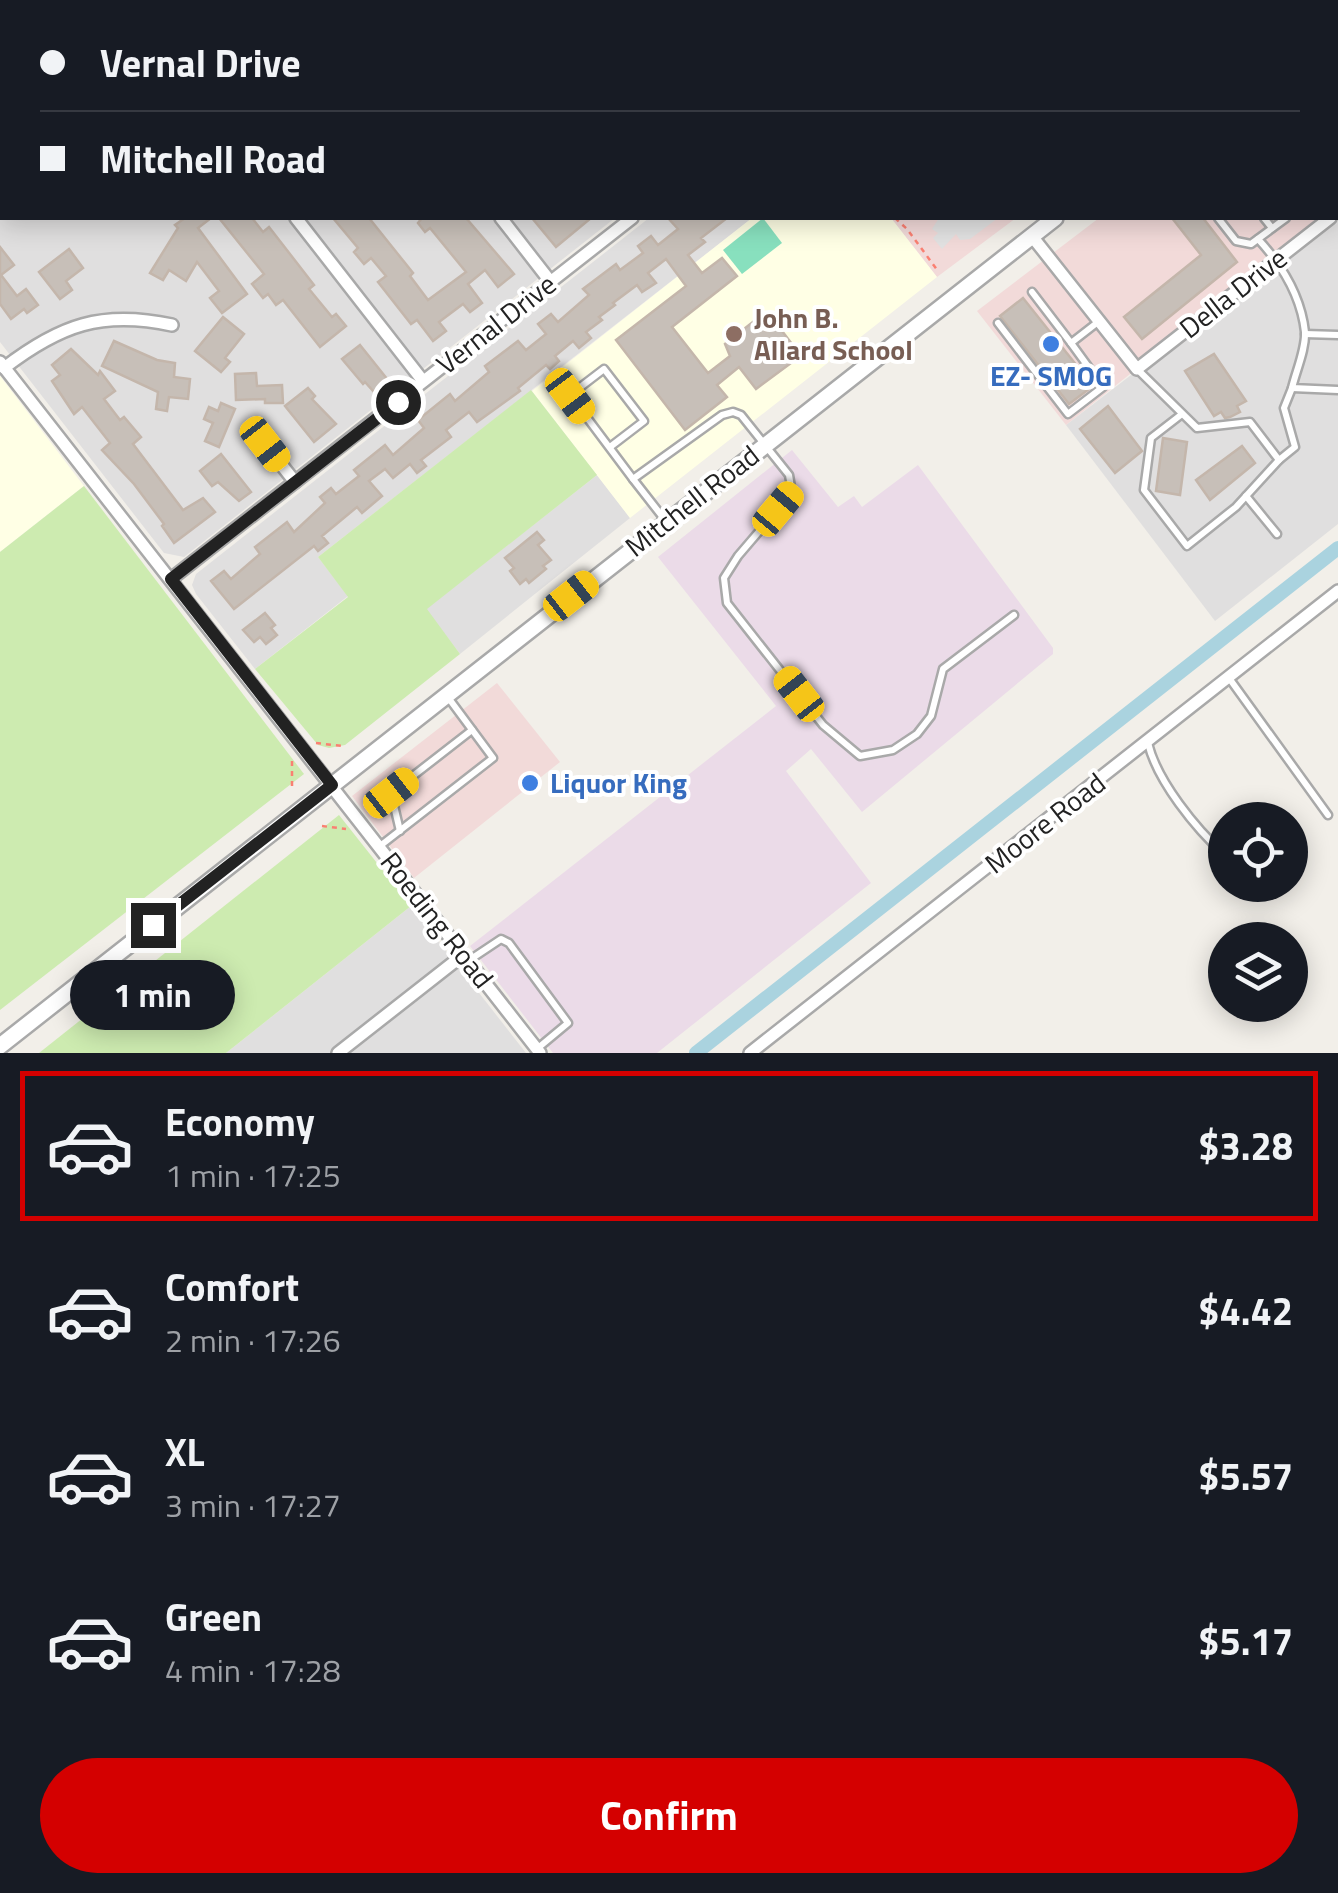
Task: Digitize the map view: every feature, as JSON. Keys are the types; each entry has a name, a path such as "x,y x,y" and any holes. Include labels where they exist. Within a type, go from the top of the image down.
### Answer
{"street":[{"path":"298,220 423,381"},
{"path":"503,220 550,282"},
{"name":"Vernal Drive","path":"171,579 629,220"},
{"name":"Mitchell Road","path":"0,1046 1051,220"},
{"name":"Della Drive","path":"1137,370 1327,220"},
{"path":"1031,235 1137,370"},
{"path":"2,365 41,341 80,324 124,318 172,325"},
{"name":"Roeding Road","path":"2,365 539,1051"},
{"path":"265,444 296,482"},
{"name":"Moore Road","path":"750,1053 1338,591"},
{"path":"338,1053 465,958"}],"lane":[{"path":"1220,220 1236,241 1251,244 1283,220"},
{"path":"1266,220 1272,228"},
{"path":"1182,414 1152,438 1144,490 1187,546 1246,496 1295,447 1284,408 1305,334 1292,284 1258,239"},
{"path":"998,323 1068,414 1103,387 1032,292"},
{"path":"1071,344 1099,321"},
{"path":"1305,334 1338,335"},
{"path":"610,447 644,421 604,369 570,396 666,521"},
{"path":"1137,370 1197,428 1250,422 1279,460"},
{"path":"1292,388 1338,390"},
{"path":"633,480 680,442 727,413 741,415 765,444 789,475 792,492 724,578 727,603 823,724 860,756 894,750 917,734 931,716 943,669 1014,615"},
{"path":"1246,496 1277,534"},
{"path":"1229,678 1328,814"},
{"path":"380,846 493,758 446,695"},
{"path":"400,831 391,793 472,730"},
{"path":"1148,743 1151,757 1190,818 1208,837"},
{"path":"465,958 501,939 518,956 568,1023 539,1051"}],"path":[{"path":"897,220 938,271"},
{"path":"314,742 342,746"},
{"path":"292,758 292,786"},
{"path":"322,826 346,829"}],"shaded area":[{"path":"0,220 612,220 184,557 164,553 0,342"},
{"path":"646,220 749,220 318,557 348,596 255,669 196,594 192,585 196,574"},
{"name":"John B. Allard School","path":"749,220 893,220 937,277 630,518 532,391"},
{"path":"893,220 1013,220 937,277"},
{"path":"938,220 995,220 970,239 960,240 956,234 942,249 933,238 938,233 932,229"},
{"path":"1096,220 1323,220 1066,425 977,311"},
{"path":"1333,220 1338,220 1338,524 1215,621 1066,425"},
{"path":"0,376 84,486 0,552"},
{"path":"792,450 838,507 854,496 862,507 918,465 1053,648 1053,654 862,812 811,749 786,771 871,883 657,1053 553,1053 470,946 776,706 658,557"},
{"path":"597,475 630,518 460,654 426,609"},
{"path":"497,683 560,762 414,878 352,796"},
{"path":"411,906 526,1053 226,1053"}],"green space":[{"path":"760,220 782,243 742,274 723,250"},
{"path":"531,390 597,475 427,609 460,654 345,745 318,745 255,669 348,597 318,557"},
{"path":"84,486 304,774 0,1010 0,552"},
{"path":"339,815 411,906 226,1053 39,1053"}],"building":[{"path":"182,220 208,220 198,228 247,294 222,313 210,298 219,291 197,262 186,281 169,270 163,280 150,273 178,228 175,225"},
{"path":"221,220 254,220 263,232 269,227 314,285 309,289 332,317 336,314 346,326 320,347 283,300 276,305 268,294 263,298 252,284 264,274"},
{"path":"335,220 371,220 413,273 410,276 428,300 466,272 430,228 425,232 418,223 468,220 514,274 498,287 485,270 468,284 482,303 470,312 463,304 439,322 446,331 433,341 417,320 411,324 378,282 386,276 371,258 364,264 354,252 358,248"},
{"path":"534,220 589,220 556,247"},
{"path":"670,220 724,220 701,238 705,242 688,255 702,273 722,258 737,276 672,327 708,373 730,356 725,344 754,321 766,331 776,323 798,352 788,359 791,363 756,389 739,367 717,385 727,397 685,430 616,340 686,286 666,259 648,273 656,283 642,292 637,285 613,303 599,317 602,320 586,332 591,338 579,348 573,341 555,356 559,361 550,369 546,365 518,388 520,391 477,422 469,412 446,430 451,437 421,460 426,466 417,473 410,464 393,478 385,469 369,481 382,496 362,513 357,507 322,536 328,543 318,551 314,546 234,609 211,581 224,571 231,579 260,554 255,547 287,522 294,532 325,503 320,497 331,488 336,494 359,476 354,470 385,445 393,455 424,428 418,420 450,394 455,401 489,372 485,366 518,341 526,350 546,334 538,324 551,314 558,322 589,295 583,289 616,264 620,270 643,253 638,246 651,236 658,245 678,229"},
{"path":"1174,220 1205,220 1237,262 1142,339 1124,317 1201,255"},
{"path":"0,247 14,265 1,275 17,296 26,289 38,305 11,319 0,304"},
{"path":"69,249 83,268 66,281 72,290 60,299 39,272"},
{"path":"1023,298 1093,386 1069,404 1000,316"},
{"path":"223,317 244,334 225,358 230,362 221,372 195,351"},
{"path":"114,341 157,360 175,363 174,377 190,379 188,399 169,397 167,411 156,409 158,392 102,366"},
{"path":"360,345 388,380 374,392 342,359"},
{"path":"71,349 98,375 100,371 115,391 104,399 120,420 124,417 141,437 133,444 183,510 203,498 215,512 174,543 134,484 102,450 110,443 82,407 74,414 52,381 60,375 52,365"},
{"path":"1214,354 1246,401 1237,406 1240,412 1230,417 1225,418 1221,412 1214,416 1185,371"},
{"path":"256,373 257,386 282,385 283,403 236,400 235,374"},
{"path":"308,388 315,396 312,399 336,424 314,442 285,406"},
{"path":"221,403 235,409 219,447 205,441 213,423 204,419 209,407 218,411"},
{"path":"1108,406 1142,451 1115,473 1080,429"},
{"path":"1163,438 1187,442 1180,495 1156,491"},
{"path":"1242,446 1255,463 1210,500 1196,480"},
{"path":"221,454 251,492 239,501 218,482 212,486 200,471"},
{"path":"537,532 544,540 538,545 551,560 529,583 526,579 520,584 505,558"},
{"path":"265,613 275,625 271,628 277,635 266,644 260,637 254,642 243,630"}],"waterway":[{"path":"696,1053 1338,548"}],"place":[{"name":"John B. Allard School","path":"734,334"},
{"name":"EZ- SMOG","path":"1051,344"},
{"name":"Liquor King","path":"530,783"}],"route":[{"path":"153,925 332,785 171,579 398,402"}]}
